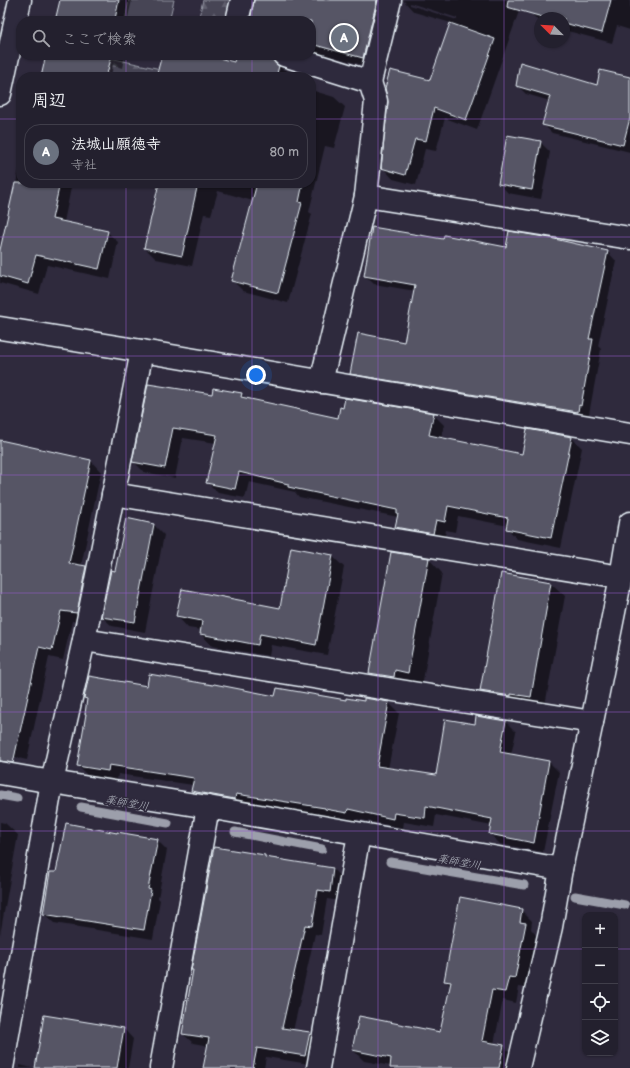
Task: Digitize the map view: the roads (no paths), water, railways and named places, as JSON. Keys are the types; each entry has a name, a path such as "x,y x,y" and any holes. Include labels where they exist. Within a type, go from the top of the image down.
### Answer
{"street":[{"path":"17,16 20,0"},
{"path":"238,16 242,0"},
{"path":"321,382 366,196 376,101 370,82 390,0"},
{"path":"0,94 16,19"},
{"path":"300,60 370,82"},
{"path":"366,196 630,238"},
{"path":"0,328 630,434"},
{"path":"2,1068 52,782 84,640 142,351"},
{"path":"113,494 621,577"},
{"path":"518,1068 551,927 561,869 621,577 630,523"},
{"path":"84,640 592,722"},
{"path":"0,773 208,807 561,869"},
{"path":"162,1068 208,807"},
{"path":"318,1068 359,834"}],"waterway":[{"name":"薬師堂川","path":"0,795 17,798"},
{"name":"薬師堂川","path":"81,807 168,823"},
{"name":"薬師堂川","path":"235,832 322,849"},
{"name":"薬師堂川","path":"390,862 524,885"},
{"name":"薬師堂川","path":"575,896 625,905"}],"place":[{"name":"法城山願徳寺","path":"344,38"}]}
